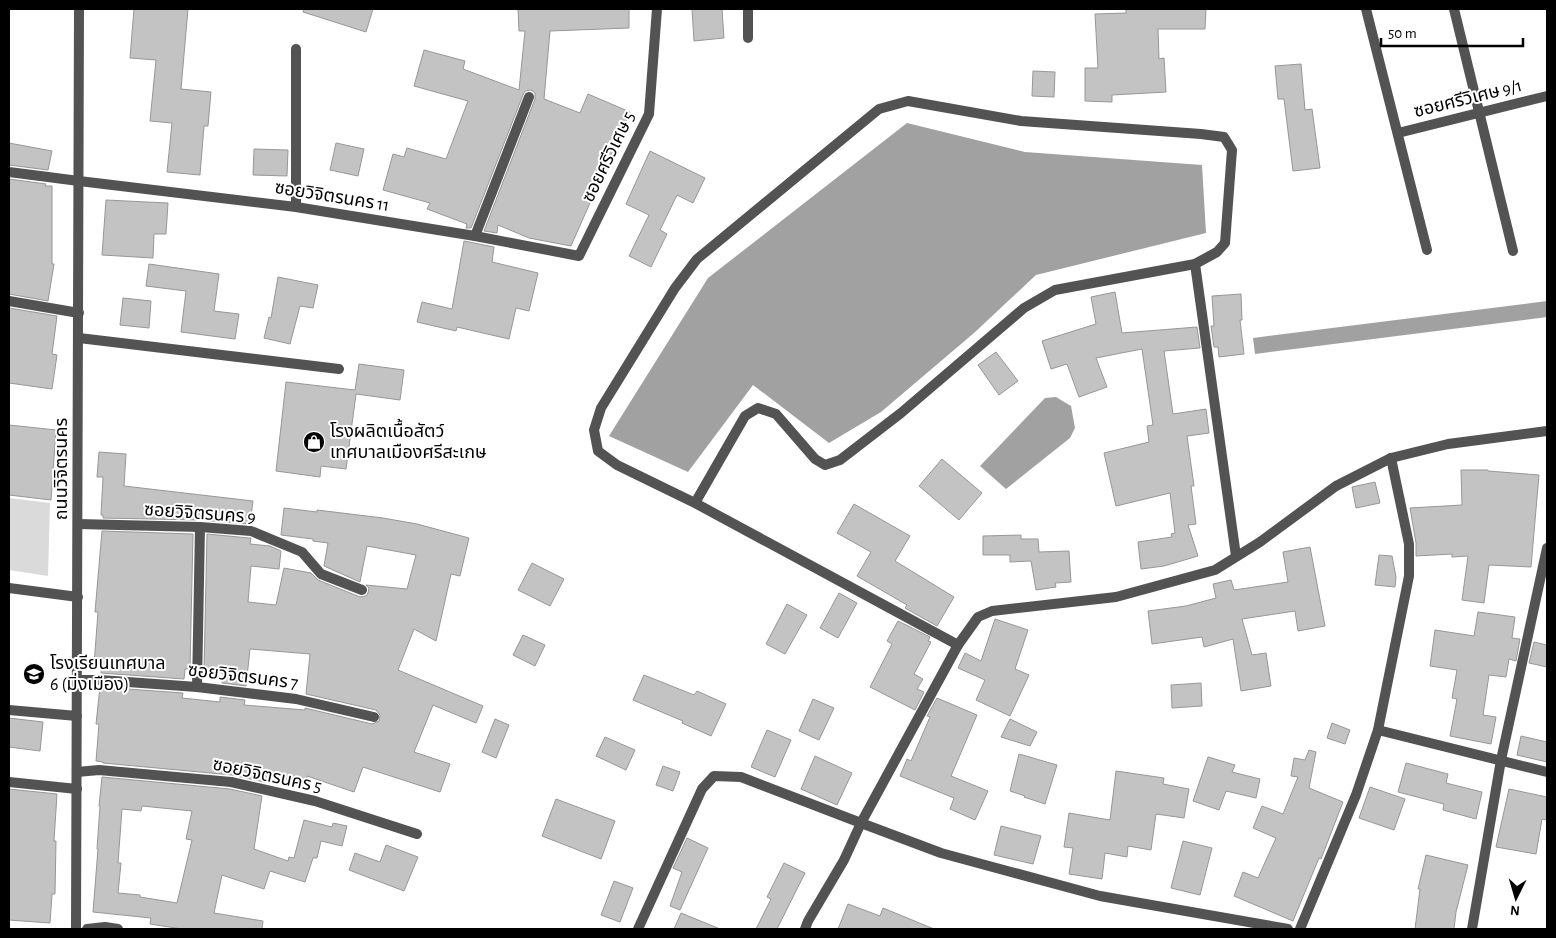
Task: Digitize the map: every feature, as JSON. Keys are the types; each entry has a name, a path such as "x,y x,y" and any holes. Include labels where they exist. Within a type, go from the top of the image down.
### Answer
{"street":[{"name":"ถนนวิจิตรนคร","path":"76,929 79,9"},
{"name":"ซอยศรีวิเศษ 5","path":"579,256 649,114 657,9"},
{"path":"748,9 748,38"},
{"path":"1366,9 1428,250"},
{"path":"1454,9 1513,251"},
{"path":"296,50 296,207"},
{"name":"ซอยศรีวิเศษ 9/1","path":"1398,133 1547,96"},
{"path":"475,236 529,97"},
{"path":"695,503 744,416 758,408 776,414 815,459 826,465 840,460 901,412 1024,308 1055,290 1195,264 1217,252 1225,243 1232,150 1224,137 1021,121 908,102 879,109 697,260 675,288 601,408 594,430 598,451 617,465 695,503 958,644"},
{"name":"ซอยวิจิตรนคร 11","path":"9,172 296,207 475,236 579,256"},
{"path":"1195,264 1236,556"},
{"path":"9,302 79,313"},
{"path":"79,338 339,369"},
{"path":"805,929 844,860 861,823 958,644 978,617 992,611 1116,597 1215,570 1260,542 1336,486 1391,458 1448,444 1547,431"},
{"path":"1300,929 1356,795 1378,730 1408,576 1408,544 1391,458"},
{"name":"ซอยวิจิตรนคร 9","path":"78,524 200,527 251,531 302,552 321,574 362,590"},
{"path":"196,687 200,527"},
{"path":"1472,929 1501,760 1547,548"},
{"path":"9,588 78,597"},
{"name":"ซอยวิจิตรนคร 7","path":"78,680 196,687 296,699 374,717"},
{"path":"9,710 77,716"},
{"path":"1378,730 1547,772"},
{"name":"ซอยวิจิตรนคร 5","path":"77,772 99,770 231,782 315,802 417,834"},
{"path":"638,929 702,789 714,776 741,777 941,853 1100,896 1288,929"},
{"path":"9,782 77,790"},
{"path":"87,929 105,927 118,929"}],"shaded area":[{"path":"907,123 1025,152 1202,165 1206,233 1036,275 974,333 881,412 829,443 753,385 688,472 609,436 708,278"},
{"path":"1547,301 1547,317 1255,354 1253,338"},
{"path":"1056,397 1071,406 1075,428 1070,438 1006,489 980,466 1045,398"},
{"path":"9,498 50,503 48,576 9,570"}],"building":[{"path":"134,9 188,9 181,89 211,92 208,126 204,126 200,175 167,172 172,123 150,121 156,60 130,58"},
{"path":"304,9 373,9 366,32 303,12"},
{"path":"518,9 629,9 629,28 550,31 544,99 580,113 588,94 630,112 571,246 529,238 498,225 497,233 484,231 535,99 535,93 531,90 525,91 523,95 471,228 466,228 467,224 427,209 430,203 383,190 393,154 404,157 407,148 446,159 468,101 414,86 424,50 465,61 463,69 519,90 525,31 519,31"},
{"path":"692,9 722,9 724,38 694,41"},
{"path":"1126,9 1206,9 1205,29 1158,29 1159,59 1164,58 1166,92 1112,95 1112,102 1085,101 1085,68 1098,68 1095,14 1126,13"},
{"path":"1301,64 1305,110 1312,109 1320,168 1293,171 1284,99 1278,99 1275,66"},
{"path":"1033,71 1055,72 1054,97 1032,96"},
{"path":"9,143 52,151 48,170 9,165"},
{"path":"336,143 364,149 358,176 330,170"},
{"path":"254,149 288,150 287,176 253,175"},
{"path":"650,151 705,178 693,203 677,195 660,230 667,234 651,267 629,256 649,215 626,204"},
{"path":"9,179 52,186 52,264 54,264 48,301 9,294"},
{"path":"106,200 168,203 166,234 154,234 153,258 102,255"},
{"path":"464,241 494,247 492,262 538,273 529,311 516,308 509,339 457,327 456,331 417,322 422,302 452,309"},
{"path":"149,264 219,274 214,311 239,314 235,339 181,332 186,291 146,286"},
{"path":"278,277 318,285 313,308 300,306 290,344 264,338 269,317 271,318"},
{"path":"1115,292 1122,333 1197,327 1200,348 1164,351 1173,414 1206,409 1209,433 1187,436 1194,486 1191,486 1196,524 1188,525 1198,556 1164,566 1141,569 1138,542 1172,537 1171,534 1175,533 1170,493 1116,506 1104,453 1149,442 1147,426 1153,425 1142,349 1096,358 1107,387 1079,397 1067,364 1051,369 1042,341 1096,324 1091,297"},
{"path":"1241,294 1242,320 1240,320 1244,354 1219,357 1218,347 1214,347 1211,326 1214,326 1212,296"},
{"path":"123,298 151,301 149,328 120,325"},
{"path":"9,308 57,316 52,354 57,355 52,389 9,383"},
{"path":"996,352 1018,381 999,395 978,365"},
{"name":"โรงผลิตเนื้อสัตว์ เทศบาลเมืองศรีสะเกษ","path":"359,364 404,370 400,400 356,394 346,469 321,466 320,477 276,471 286,382 355,390"},
{"path":"9,425 56,430 51,500 9,495"},
{"path":"99,452 126,454 124,486 253,501 250,524 200,520 103,518 103,515 101,515 103,477 97,477"},
{"path":"942,459 982,493 959,520 919,486"},
{"path":"1461,470 1488,470 1539,475 1531,567 1489,565 1484,603 1462,600 1468,556 1452,557 1452,554 1416,556 1416,543 1410,508 1462,505"},
{"path":"1375,482 1380,503 1356,508 1352,487"},
{"path":"854,504 910,536 895,561 954,597 937,626 905,608 907,605 857,576 871,552 837,533"},
{"path":"284,508 383,518 417,524 469,538 460,576 451,574 436,641 414,629 398,670 483,706 476,723 433,705 414,752 450,764 440,792 363,767 354,792 307,776 307,786 264,782 232,775 96,761 99,724 96,724 100,687 183,693 182,698 220,702 220,697 245,700 244,705 305,710 305,708 372,724 379,721 380,715 376,710 306,694 310,654 250,649 246,686 222,683 223,673 204,671 207,534 251,538 250,544 270,546 281,551 279,569 251,566 248,602 276,605 284,568 311,573 318,580 360,597 366,596 368,593 369,588 366,585 407,589 416,555 367,546 360,582 324,566 328,543 281,535"},
{"path":"102,531 193,534 190,669 185,669 184,679 101,673 102,665 94,665 98,612 95,612"},
{"path":"1021,535 1021,539 1038,539 1039,552 1069,551 1071,582 1055,583 1056,587 1036,590 1031,561 1010,562 1010,555 983,555 983,536"},
{"path":"1310,547 1325,626 1298,631 1295,611 1242,619 1252,655 1266,653 1271,686 1241,691 1233,639 1204,647 1202,637 1152,644 1148,611 1186,606 1216,598 1213,584 1231,580 1234,590 1288,582 1283,552"},
{"path":"1379,555 1392,556 1396,577 1395,587 1375,585"},
{"path":"532,563 564,579 550,606 518,590"},
{"path":"839,593 857,603 838,638 820,628"},
{"path":"787,604 807,615 785,654 766,644"},
{"path":"1478,612 1515,617 1512,638 1520,639 1516,661 1509,659 1506,677 1489,675 1483,715 1496,717 1491,744 1450,736 1457,699 1452,698 1457,670 1430,666 1435,630 1474,636"},
{"path":"995,619 1028,630 1015,669 1029,675 1010,716 976,700 985,680 958,668 965,653 981,661"},
{"path":"898,621 930,637 928,641 931,642 914,674 923,679 917,689 924,692 915,710 870,687 892,644 887,641"},
{"path":"523,635 545,645 535,666 513,655"},
{"path":"1534,642 1547,645 1547,667 1529,663"},
{"path":"644,675 694,695 697,691 726,704 711,736 682,723 683,721 633,700"},
{"path":"1201,683 1202,706 1172,708 1171,685"},
{"path":"937,698 977,715 951,776 988,791 975,820 950,809 954,798 900,776 907,759 911,761 930,717 927,716"},
{"path":"813,699 834,708 819,740 799,731"},
{"path":"9,718 43,722 40,751 9,747"},
{"path":"495,719 509,725 496,758 482,752"},
{"path":"1010,719 1037,732 1030,746 1001,737"},
{"path":"1332,723 1350,730 1345,744 1327,738"},
{"path":"767,730 791,740 775,777 751,767"},
{"path":"1521,736 1547,742 1547,762 1517,755"},
{"path":"605,737 635,750 626,770 596,756"},
{"path":"1309,750 1316,752 1309,788 1343,802 1321,859 1319,858 1293,921 1234,896 1243,872 1258,878 1276,838 1253,828 1262,806 1283,814 1298,777 1291,776 1294,758 1305,760"},
{"path":"1019,754 1057,765 1045,804 1010,791"},
{"path":"815,756 852,773 837,805 801,789"},
{"path":"1208,757 1235,765 1232,772 1260,779 1256,798 1226,791 1219,810 1193,801"},
{"path":"1406,763 1448,774 1446,783 1482,792 1476,819 1443,810 1444,804 1398,792"},
{"path":"663,766 680,772 673,791 656,785"},
{"path":"1116,771 1164,778 1163,784 1189,789 1184,818 1156,814 1151,850 1128,846 1127,857 1105,853 1102,879 1069,874 1073,848 1064,847 1069,813 1110,820"},
{"path":"102,777 230,789 262,796 254,849 288,861 289,857 294,858 304,820 332,827 333,823 347,826 342,846 321,841 317,858 313,858 305,882 270,871 264,889 222,875 214,913 263,921 262,929 182,929 150,924 151,918 93,912","holes":["142,806 192,811 186,839 192,840 177,903 140,897 140,895 118,893 121,863 118,863 122,809 141,811"]},
{"path":"1370,787 1405,799 1394,830 1359,818"},
{"path":"9,789 57,794 54,841 56,841 55,894 52,894 50,923 9,920"},
{"path":"1509,789 1547,797 1547,820 1542,819 1536,854 1496,847"},
{"path":"556,799 615,821 601,859 542,836"},
{"path":"1001,826 1041,836 1033,864 994,855"},
{"path":"687,838 708,848 680,910 670,906 682,872 673,868"},
{"path":"1183,841 1212,848 1200,895 1171,888"},
{"path":"386,845 418,857 404,891 349,870 355,853 380,862"},
{"path":"1426,855 1468,865 1456,912 1454,929 1415,929 1420,889 1418,889"},
{"path":"784,863 805,873 777,929 756,929 771,899 767,897"},
{"path":"614,881 633,888 620,922 601,915"},
{"path":"848,904 880,916 883,908 934,929 838,929"},
{"path":"681,913 720,929 674,929"}],"place":[{"name":"โรงผลิตเนื้อสัตว์ เทศบาลเมืองศรีสะเกษ","path":"314,442"},
{"name":"โรงเรียนเทศบาล 6 (มิ่งเมือง)","path":"34,674"}]}
